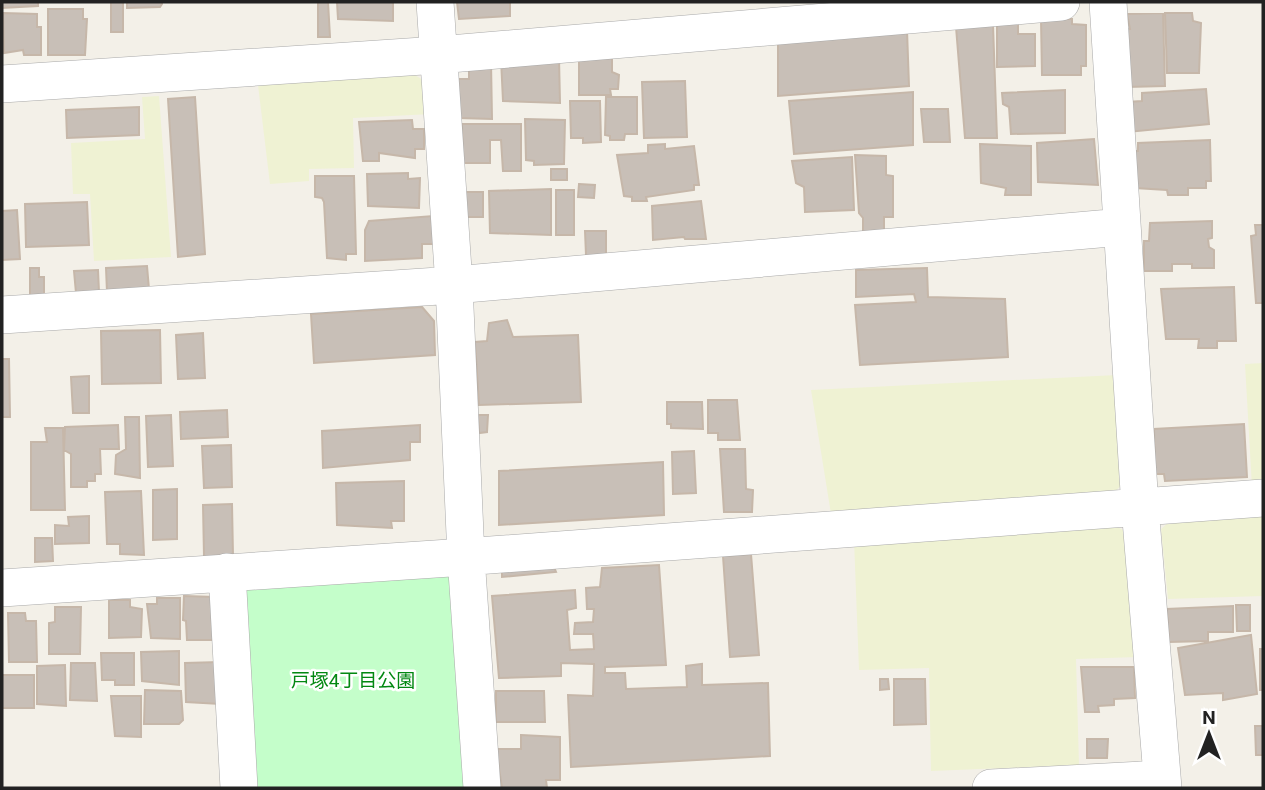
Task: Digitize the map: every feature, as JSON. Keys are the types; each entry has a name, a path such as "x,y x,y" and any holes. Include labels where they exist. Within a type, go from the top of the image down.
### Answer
{"street":[{"path":"435,2 454,285 466,557 482,788"},
{"path":"2,84 438,55 1062,2"},
{"path":"990,788 1162,783 1140,507 1108,2"},
{"path":"2,315 454,285 1122,227"},
{"path":"2,588 466,557 1263,498"},
{"path":"227,572 239,788"}],"green space":[{"path":"407,71 429,83 431,114 353,118 354,168 309,169 309,181 270,184 258,85"},
{"path":"159,96 171,257 94,261 90,194 73,194 71,143 145,139 142,97"},
{"path":"1263,363 1263,486 1252,487 1245,364"},
{"path":"1117,375 1127,480 1107,499 832,520 811,390"},
{"path":"1263,514 1263,596 1168,599 1161,529 1175,517"},
{"path":"1111,523 1129,534 1138,657 1076,659 1079,765 931,771 929,668 859,670 854,540"},
{"name":"戸塚4丁目公園","path":"439,566 457,587 466,788 247,788 238,590"}],"building":[{"path":"2,2 38,2 38,6 2,8"},
{"path":"111,2 123,2 123,32 111,32"},
{"path":"127,2 162,4 160,7 127,8"},
{"path":"318,2 328,2 330,37 318,37"},
{"path":"337,2 393,2 393,21 338,19"},
{"path":"457,2 510,2 510,16 459,19"},
{"path":"48,9 83,9 83,19 87,19 85,55 48,55"},
{"path":"3,13 37,14 37,27 41,27 41,55 24,55 23,50 4,53"},
{"path":"1163,13 1165,86 1127,87 1122,29 1130,29 1127,14"},
{"path":"1165,13 1192,13 1193,21 1201,23 1199,73 1167,73"},
{"path":"1041,19 1072,19 1072,24 1086,25 1086,66 1081,66 1081,75 1042,75"},
{"path":"997,21 1018,21 1018,34 1035,34 1035,66 997,67"},
{"path":"993,25 997,138 965,138 956,27"},
{"path":"907,30 909,86 778,96 778,41"},
{"path":"612,57 612,72 619,75 618,89 610,89 611,95 579,95 579,59"},
{"path":"559,58 560,103 503,101 501,59"},
{"path":"469,61 491,62 492,119 459,118 457,79 469,79"},
{"path":"685,81 687,137 644,138 642,82"},
{"path":"1206,89 1209,124 1128,132 1127,102 1142,101 1142,93"},
{"path":"1065,90 1065,133 1011,134 1009,107 1003,104 1002,93"},
{"path":"913,92 913,145 794,154 789,101"},
{"path":"195,97 205,254 178,257 168,99"},
{"path":"606,97 637,97 637,134 625,134 624,140 610,140 610,136 605,135"},
{"path":"570,101 600,101 601,142 583,143 583,138 571,138"},
{"path":"139,107 139,135 67,138 66,110"},
{"path":"921,109 948,109 950,142 924,142"},
{"path":"525,119 565,120 564,164 534,165 534,161 526,160"},
{"path":"412,120 413,129 424,129 424,149 415,149 415,158 379,153 379,161 363,161 359,122"},
{"path":"462,124 521,124 521,171 503,171 501,140 490,140 490,163 463,163"},
{"path":"1094,139 1098,185 1038,182 1037,143"},
{"path":"1210,140 1211,181 1206,181 1206,188 1188,188 1188,195 1168,195 1167,190 1135,188 1129,151 1138,151 1138,143"},
{"path":"665,144 665,149 694,146 699,185 694,185 694,190 646,197 647,201 632,201 632,197 624,196 617,155 648,153 648,145"},
{"path":"980,144 1031,146 1031,195 1005,195 1006,188 981,183"},
{"path":"855,155 886,156 886,175 893,176 893,217 884,217 884,231 863,231"},
{"path":"852,157 854,210 805,212 804,187 796,183 792,161"},
{"path":"551,169 567,169 567,180 551,180"},
{"path":"408,173 408,179 420,178 419,208 368,206 367,174"},
{"path":"315,176 354,176 356,254 346,254 346,260 327,258 324,202 322,198 315,197"},
{"path":"579,184 595,185 594,198 578,197"},
{"path":"551,189 551,235 490,233 489,191"},
{"path":"556,190 574,190 574,235 556,235"},
{"path":"465,192 483,192 483,217 465,217"},
{"path":"701,201 706,239 684,237 653,240 652,206"},
{"path":"87,202 89,245 26,247 25,204"},
{"path":"17,210 20,259 2,260 2,211"},
{"path":"433,216 434,244 422,244 422,258 365,261 365,230 369,221"},
{"path":"1212,221 1212,238 1208,239 1209,247 1214,250 1214,268 1172,264 1172,271 1144,271 1144,241 1149,241 1150,223"},
{"path":"1255,225 1263,225 1263,303 1256,303 1251,236 1256,235"},
{"path":"585,231 606,231 606,255 586,255"},
{"path":"147,266 149,289 107,292 106,268"},
{"path":"30,268 39,268 39,277 44,277 44,297 30,298"},
{"path":"927,268 928,297 1005,299 1008,357 860,365 855,305 916,302 914,294 856,297 856,270"},
{"path":"98,270 99,292 76,293 74,271"},
{"path":"1234,287 1236,341 1217,341 1217,348 1198,348 1199,339 1166,339 1161,289"},
{"path":"422,307 434,321 435,355 314,363 311,314"},
{"path":"507,320 513,337 578,335 581,402 479,405 475,342 487,341 489,323"},
{"path":"160,330 161,383 102,384 101,331"},
{"path":"203,333 205,378 178,379 176,335"},
{"path":"2,359 9,359 10,417 2,417"},
{"path":"89,376 89,413 73,413 71,377"},
{"path":"708,400 737,400 740,440 718,440 718,433 708,433"},
{"path":"667,402 702,402 703,429 671,428 671,424 667,424"},
{"path":"227,410 228,437 181,439 180,412"},
{"path":"171,415 173,466 148,467 146,416"},
{"path":"478,415 488,415 487,432 479,433"},
{"path":"125,417 139,417 140,478 115,474 116,455 126,449"},
{"path":"1244,424 1247,477 1165,481 1164,474 1155,474 1154,429"},
{"path":"118,425 119,449 100,449 101,474 95,474 95,481 87,481 87,487 71,487 71,454 64,450 65,427"},
{"path":"420,425 420,442 410,442 410,460 323,468 322,431"},
{"path":"45,428 63,428 65,510 31,510 31,442 47,442"},
{"path":"231,445 232,487 204,488 202,446"},
{"path":"720,449 745,449 746,489 753,490 752,512 724,512"},
{"path":"694,451 696,493 673,494 672,452"},
{"path":"663,462 664,515 499,525 499,471"},
{"path":"404,481 404,521 391,521 392,528 337,525 336,483"},
{"path":"177,489 177,539 153,540 153,490"},
{"path":"141,491 144,555 120,554 120,544 107,544 105,492"},
{"path":"232,504 233,556 204,556 203,505"},
{"path":"89,516 89,543 55,544 55,525 69,526 68,517"},
{"path":"35,538 52,538 53,561 35,562"},
{"path":"751,554 759,655 730,657 723,556"},
{"path":"659,565 666,665 605,667 605,673 625,673 626,689 687,687 686,666 702,664 702,685 768,683 770,756 571,767 568,695 593,696 594,664 561,663 561,676 499,678 492,596 575,590 576,608 567,610 570,650 594,649 593,634 574,634 575,623 593,622 594,609 587,609 586,588 600,587 602,568"},
{"path":"554,567 556,572 502,577 502,571"},
{"path":"184,596 215,597 216,640 187,640 186,621 183,620"},
{"path":"157,598 180,598 180,639 151,638 147,604 157,604"},
{"path":"109,600 130,600 130,607 142,609 141,637 109,638"},
{"path":"1236,605 1250,605 1250,631 1237,631"},
{"path":"1233,606 1233,632 1208,632 1208,641 1169,642 1167,609"},
{"path":"55,607 81,607 80,654 49,654 49,623 55,622"},
{"path":"8,613 25,613 26,621 36,621 37,662 9,662"},
{"path":"1251,635 1257,694 1223,700 1223,693 1185,695 1178,648"},
{"path":"1260,649 1263,649 1263,690 1260,690"},
{"path":"179,651 179,685 142,681 141,652"},
{"path":"101,653 134,653 134,685 115,685 115,680 102,680"},
{"path":"220,662 220,704 186,702 185,663"},
{"path":"71,663 95,663 97,701 70,700"},
{"path":"65,665 66,706 37,704 37,666"},
{"path":"1081,667 1134,667 1135,698 1114,699 1114,705 1098,706 1099,712 1085,712"},
{"path":"2,675 34,675 34,708 2,708"},
{"path":"880,679 888,679 889,689 880,690"},
{"path":"894,679 925,679 926,724 894,725"},
{"path":"145,690 181,691 183,720 179,724 144,724"},
{"path":"496,691 544,691 545,722 496,722"},
{"path":"111,696 141,696 141,737 115,736"},
{"path":"1255,726 1263,726 1263,755 1256,755"},
{"path":"521,735 560,737 560,780 546,780 547,788 502,788 496,749 521,749"},
{"path":"1087,739 1108,739 1107,758 1087,758"}]}
